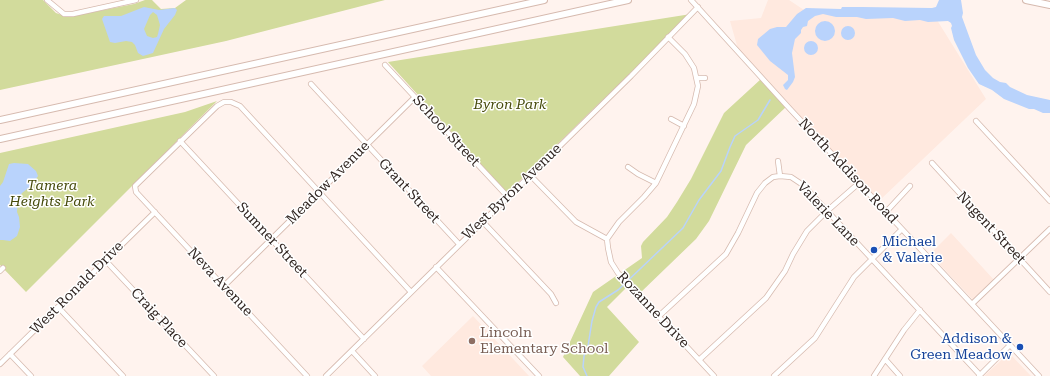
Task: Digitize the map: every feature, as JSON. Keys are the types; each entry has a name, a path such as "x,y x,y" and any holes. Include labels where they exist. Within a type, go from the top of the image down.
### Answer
{"highway":[{"path":"0,120 544,0"},
{"path":"0,139 628,0"},
{"path":"1026,0 1050,5"}],"street":[{"path":"47,0 64,14 73,14 136,0"},
{"name":"North Addison Road","path":"691,0 902,230 1039,376"},
{"name":"West Byron Avenue","path":"326,376 631,76 698,7"},
{"path":"530,175 576,222 607,239 619,222 656,183 684,126 697,95 697,78 690,60 668,37"},
{"name":"School Street","path":"384,65 508,197"},
{"path":"697,78 705,78"},
{"name":"Grant Street","path":"311,84 459,244"},
{"name":"Meadow Avenue","path":"224,286 415,97"},
{"path":"180,141 217,106 224,102 231,102 240,106 411,292"},
{"path":"671,119 684,126"},
{"path":"976,120 1050,201"},
{"name":"Neva Avenue","path":"180,141 135,186 136,192 307,376"},
{"name":"Sumner Street","path":"180,141 364,339"},
{"path":"659,316 726,254 760,189 773,177 780,176 778,161"},
{"name":"Nugent Street","path":"932,163 1050,292"},
{"path":"628,167 656,183"},
{"name":"Valerie Lane","path":"780,176 790,177 803,185 979,375"},
{"path":"699,360 770,294 785,271 807,231 859,183"},
{"path":"886,212 910,186"},
{"name":"West Ronald Drive","path":"0,364 155,212"},
{"path":"483,222 551,294 556,303"},
{"path":"972,304 1050,229"},
{"path":"774,376 815,338 854,277 902,230"},
{"name":"Rozanne Drive","path":"607,239 611,262 614,268 714,376"},
{"name":"Craig Place","path":"105,260 214,376"},
{"path":"436,268 538,376"},
{"path":"58,307 123,376"},
{"path":"874,376 904,330 920,310"},
{"path":"979,375 1010,346"},
{"path":"352,351 375,376"},
{"path":"10,354 31,376"},
{"path":"884,359 900,376"}],"shaded area":[{"path":"768,0 789,0 807,12 937,20 986,99 879,201 738,49 730,21 761,18"},
{"path":"951,233 995,281 976,303 930,254"},
{"name":"Lincoln Elementary School","path":"473,316 529,376 431,376 422,366"},
{"path":"1009,353 1031,376 984,376"}],"green space":[{"path":"0,0 43,0 56,13 68,17 134,4 145,0 152,0 161,9 175,8 186,0 385,0 226,41 0,90"},
{"name":"Byron Park","path":"691,14 507,193 388,62"},
{"path":"761,79 787,106 746,145 709,221 696,239 639,294 630,284 607,307 639,342 609,376 580,376 563,357 593,292 642,258 641,246 643,242 667,217 677,202 691,179 724,113"},
{"name":"Tamera Heights Park","path":"217,101 26,292 0,265 0,153 185,112"}],"water":[{"path":"939,0 961,0 963,13 962,17 976,55 985,70 993,78 1000,82 1006,83 1010,87 1027,95 1050,100 1050,113 1043,113 1034,109 1029,109 1004,99 992,90 979,84 968,68 954,40 951,28 952,26 948,21 905,21 893,18 866,19 857,17 836,17 823,14 815,16 808,21 807,26 803,27 801,33 795,39 792,53 795,77 787,90 783,85 788,80 788,75 770,61 757,45 758,39 770,29 786,27 797,14 806,8 932,8 936,7"},
{"path":"144,7 159,10 175,8 177,10 164,29 153,53 143,56 138,53 132,42 110,42 102,19 104,16 121,16","holes":["153,12 157,15 160,25 157,37 153,38 147,36 144,29 150,15"]},
{"path":"825,21 832,24 835,31 832,38 825,41 818,38 815,31 818,24"},
{"path":"848,26 853,28 855,33 853,38 848,40 843,38 841,33 843,28"},
{"path":"808,41 814,41 818,45 818,51 814,55 808,55 804,51 804,45"},
{"path":"9,164 28,164 36,171 38,176 31,186 22,193 18,200 17,212 20,227 17,236 10,241 0,240 0,186 3,182"}],"waterway":[{"path":"587,376 583,367 584,356 588,346 592,321 599,302 618,290 683,228 699,200 721,171 735,136 758,120 770,100"}],"place":[{"name":"Michael & Valerie","path":"874,250"},
{"name":"Lincoln Elementary School","path":"472,341"},
{"name":"Addison & Green Meadow","path":"1020,347"}]}
